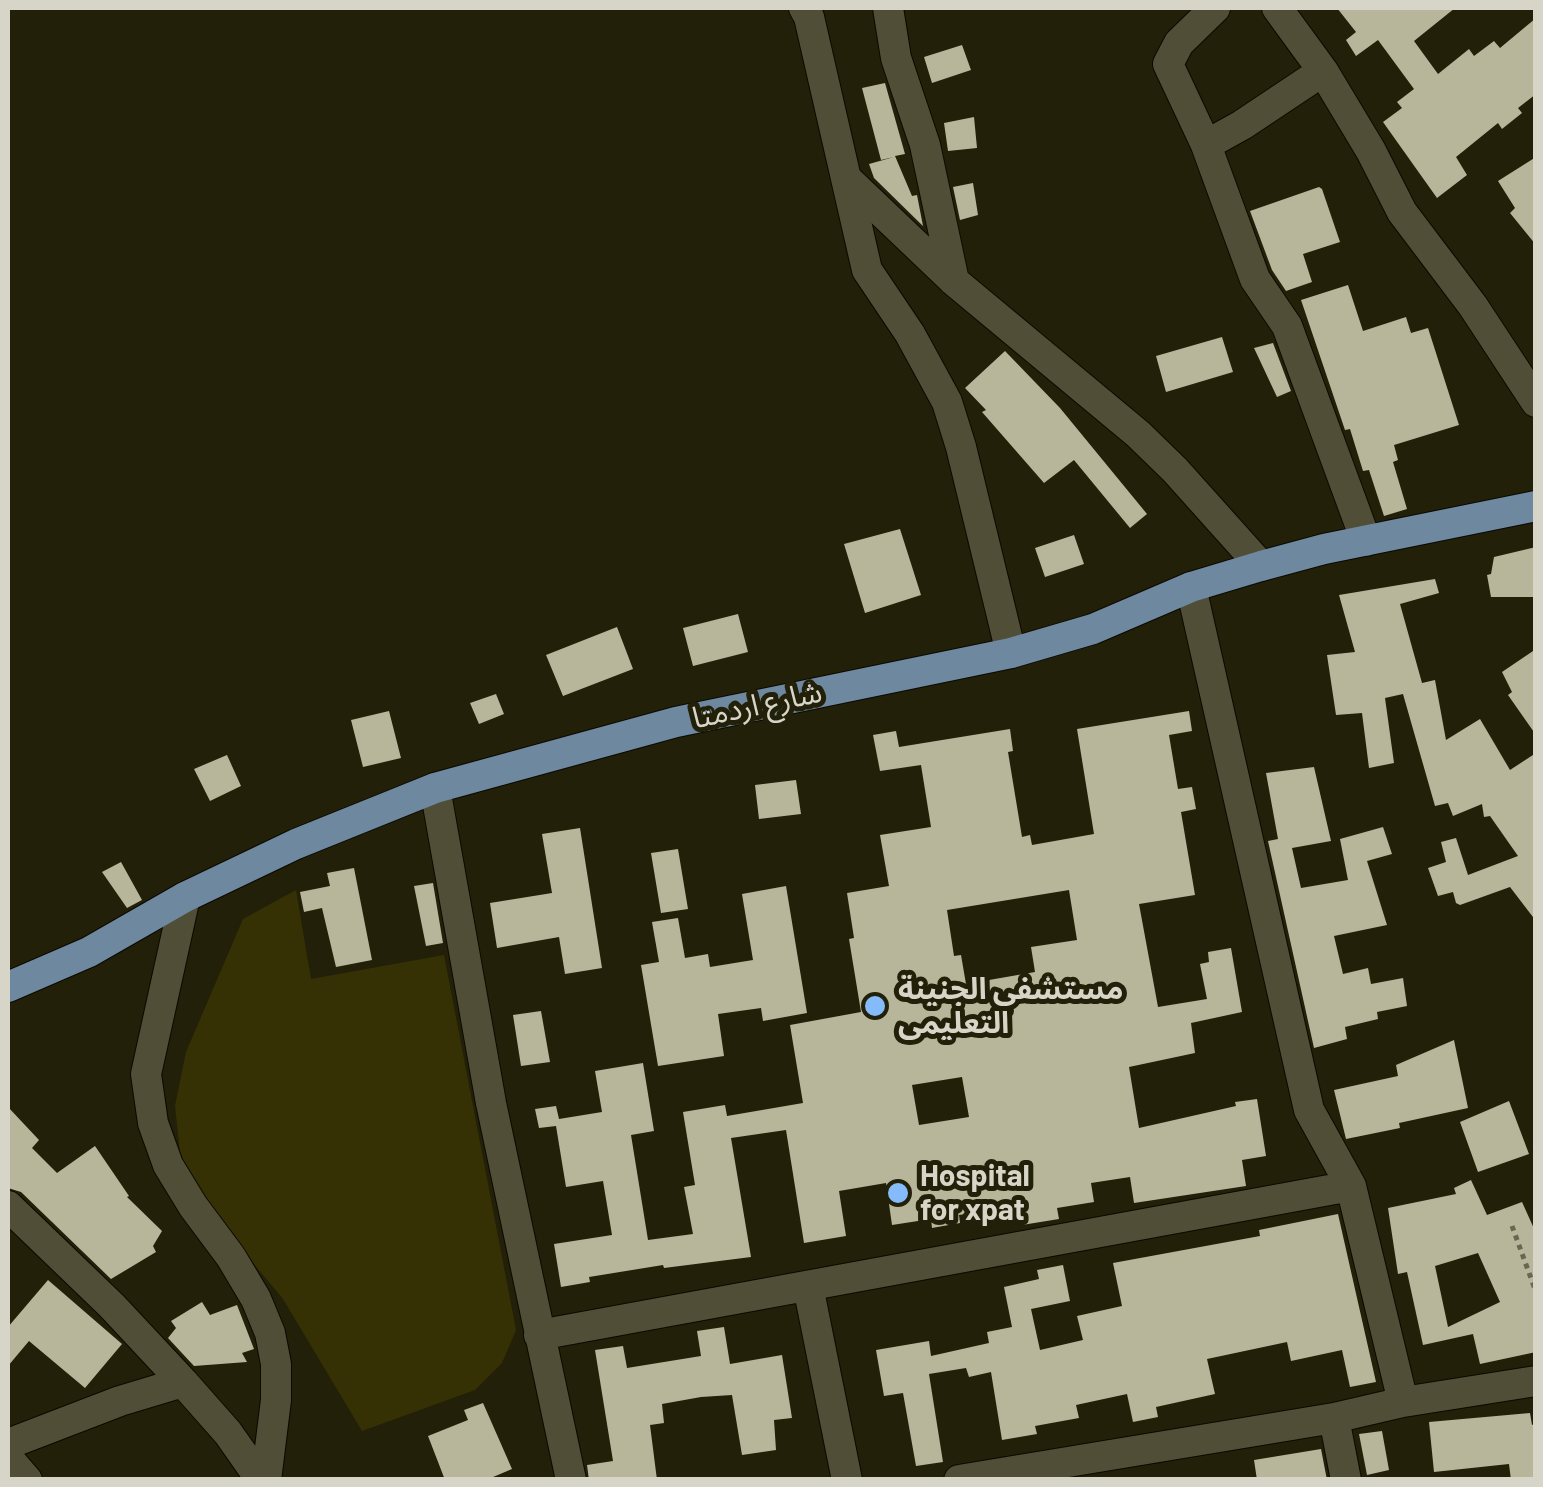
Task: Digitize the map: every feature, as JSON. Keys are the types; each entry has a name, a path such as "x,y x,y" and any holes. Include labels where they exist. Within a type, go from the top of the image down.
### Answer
{"main road":[{"name":"شارع اردمتا","path":"8,987 88,952 185,897 313,836 435,788 676,722 1011,653 1093,630 1191,587 1261,566 1536,506"}],"street":[{"path":"804,8 867,270 910,334 947,402 1011,653"},
{"path":"888,8 896,58 925,144 954,281"},
{"path":"1215,8 1179,43 1168,64 1206,144 1254,279 1287,326 1366,541"},
{"path":"1276,8 1323,72 1402,212 1474,306 1535,399"},
{"path":"1206,144 1242,126 1323,72"},
{"path":"848,180 954,281 1138,434 1261,566"},
{"path":"1191,587 1309,1110 1351,1186 1403,1402"},
{"path":"435,788 491,1102 571,1480"},
{"path":"185,897 146,1074 153,1124 168,1165 231,1257 270,1332 276,1364 276,1400 264,1480"},
{"path":"539,1336 1351,1186"},
{"path":"8,1206 112,1306 228,1433 264,1480"},
{"path":"808,1286 847,1480"},
{"path":"8,1444 120,1401 183,1382"},
{"path":"960,1480 1116,1466 1403,1402 1536,1382"},
{"path":"1334,1418 1346,1480"},
{"path":"8,1458 28,1480"}],"path":[{"path":"1512,1226 1536,1292"}],"shaded area":[{"path":"296,890 311,979 444,955 516,1330 502,1363 475,1390 362,1431 283,1299 195,1193 180,1152 175,1106 186,1052 243,919"}],"building":[{"path":"1337,8 1455,8 1414,41 1438,74 1469,49 1474,56 1494,41 1500,48 1536,18 1536,94 1518,108 1522,113 1502,129 1498,123 1456,157 1467,175 1437,198 1383,122 1402,108 1397,102 1414,89 1378,40 1356,56 1346,40 1356,32"},
{"path":"962,45 971,70 932,83 924,57"},
{"path":"885,83 905,154 895,156 912,196 917,195 923,226 874,178 869,164 894,157 881,160 862,88"},
{"path":"974,117 977,148 948,151 944,123"},
{"path":"1536,157 1536,245 1510,213 1515,208 1498,181"},
{"path":"973,183 978,215 960,220 953,187"},
{"path":"1319,187 1340,242 1303,254 1312,282 1286,291 1272,270 1250,211"},
{"path":"1348,285 1363,331 1406,317 1411,333 1428,328 1459,425 1394,445 1398,460 1393,462 1407,509 1384,516 1369,470 1363,471 1350,429 1345,430 1301,300"},
{"path":"1222,337 1233,372 1166,392 1156,356"},
{"path":"1273,343 1291,391 1277,397 1254,348"},
{"path":"1005,351 1060,408 1147,514 1130,528 1074,460 1044,483 965,388"},
{"path":"900,529 921,595 865,613 844,544"},
{"path":"1074,535 1084,564 1045,577 1035,548"},
{"path":"1536,547 1536,597 1491,597 1487,575 1491,574 1494,557"},
{"path":"1435,579 1439,593 1400,604 1422,683 1435,680 1446,740 1480,719 1510,770 1536,753 1536,921 1510,887 1460,905 1453,892 1438,896 1428,868 1446,862 1441,842 1456,838 1468,875 1518,856 1490,816 1484,817 1482,804 1453,816 1448,803 1435,806 1403,694 1385,698 1394,763 1369,768 1362,713 1336,715 1327,655 1355,652 1339,595"},
{"path":"738,614 748,652 693,666 683,628"},
{"path":"617,627 633,669 563,696 546,655"},
{"path":"1536,649 1536,735 1508,695 1512,692 1502,672"},
{"path":"496,694 504,714 479,724 470,703"},
{"path":"389,711 401,758 363,767 351,720"},
{"path":"1189,711 1192,731 1169,735 1178,789 1192,787 1196,809 1181,812 1195,895 1139,904 1158,1007 1207,999 1200,964 1209,962 1208,952 1231,948 1242,1012 1191,1023 1195,1053 1129,1067 1139,1128 1257,1099 1266,1156 1242,1160 1246,1186 1134,1203 1130,1177 1091,1183 1094,1202 1057,1208 1059,1219 1022,1225 1020,1206 959,1215 960,1223 932,1228 931,1219 892,1225 886,1183 839,1191 846,1236 804,1243 786,1130 731,1138 751,1257 664,1268 663,1265 589,1277 590,1282 561,1287 554,1244 612,1235 603,1181 566,1187 556,1126 539,1128 535,1109 556,1106 559,1119 602,1112 595,1071 643,1063 654,1131 631,1135 648,1240 693,1234 684,1187 695,1185 683,1112 725,1105 727,1116 803,1103 790,1025 861,1012 849,939 854,938 847,893 889,886 880,835 931,827 921,765 880,771 873,735 896,731 899,747 1010,729 1013,751 1008,752 1022,837 1030,835 1032,845 1094,834 1077,729","holes":["1069,890 1077,940 1031,947 1035,972 966,984 961,955 954,956 947,910","962,1077 969,1117 919,1125 912,1085"]},
{"path":"227,755 241,786 210,801 194,769"},
{"path":"1314,767 1331,841 1292,848 1301,888 1348,880 1340,839 1383,827 1392,854 1367,861 1387,925 1334,936 1343,974 1368,968 1371,984 1403,978 1407,1006 1377,1012 1378,1019 1345,1027 1347,1039 1314,1048 1268,841 1278,839 1266,773"},
{"path":"796,780 801,814 759,819 755,785"},
{"path":"580,828 602,968 565,974 559,937 497,948 490,903 552,893 542,834"},
{"path":"678,849 688,909 661,913 651,853"},
{"path":"121,862 142,900 127,908 102,872"},
{"path":"354,868 372,960 336,967 322,908 304,912 300,892 330,886 327,873"},
{"path":"433,883 443,943 426,946 414,886"},
{"path":"786,886 807,1013 763,1021 761,1008 718,1014 724,1056 658,1066 641,965 659,962 652,922 678,918 685,958 708,954 710,967 753,960 742,894"},
{"path":"541,1011 550,1062 521,1066 513,1015"},
{"path":"1454,1040 1468,1108 1346,1139 1334,1090 1398,1076 1396,1065"},
{"path":"1509,1101 1529,1154 1478,1172 1460,1122"},
{"path":"8,1107 39,1140 32,1148 57,1173 95,1146 127,1197 162,1231 153,1246 156,1252 111,1279 21,1192 8,1188"},
{"path":"1471,1180 1487,1215 1522,1202 1536,1233 1536,1352 1480,1364 1473,1334 1423,1345 1407,1272 1398,1274 1388,1208 1456,1194 1454,1188","holes":["1478,1253 1500,1302 1448,1327 1435,1266"]},
{"path":"1338,1214 1376,1382 1350,1387 1342,1350 1291,1361 1287,1342 1207,1359 1215,1394 1156,1407 1158,1417 1133,1422 1127,1394 1076,1405 1079,1418 1035,1426 1037,1434 1002,1440 991,1372 969,1377 966,1368 929,1374 943,1462 916,1466 903,1393 884,1396 876,1350 929,1341 931,1356 989,1343 987,1332 1012,1327 1004,1287 1039,1279 1037,1270 1063,1265 1070,1301 1031,1309 1040,1350 1083,1340 1077,1316 1122,1306 1113,1263 1260,1236 1259,1230"},
{"path":"48,1280 122,1344 85,1388 29,1341 8,1366 8,1327"},
{"path":"202,1302 210,1315 237,1305 254,1349 242,1353 247,1362 194,1366 168,1338 176,1328 171,1321"},
{"path":"724,1327 730,1364 782,1355 792,1418 774,1420 776,1450 742,1455 732,1395 701,1397 662,1404 664,1423 650,1425 657,1480 589,1480 587,1465 613,1461 595,1350 623,1346 627,1368 701,1356 697,1331"},
{"path":"483,1403 512,1469 486,1480 445,1480 428,1436 468,1420 464,1410"},
{"path":"1530,1413 1532,1425 1536,1423 1536,1477 1511,1480 1509,1464 1434,1472 1429,1422"},
{"path":"1382,1431 1389,1470 1367,1475 1359,1434"},
{"path":"1321,1449 1327,1480 1257,1480 1254,1460"}],"place":[{"name":"مستشفي الجنينة التعليمى","path":"875,1006"},
{"name":"Hospital for xpat","path":"898,1193"}]}
